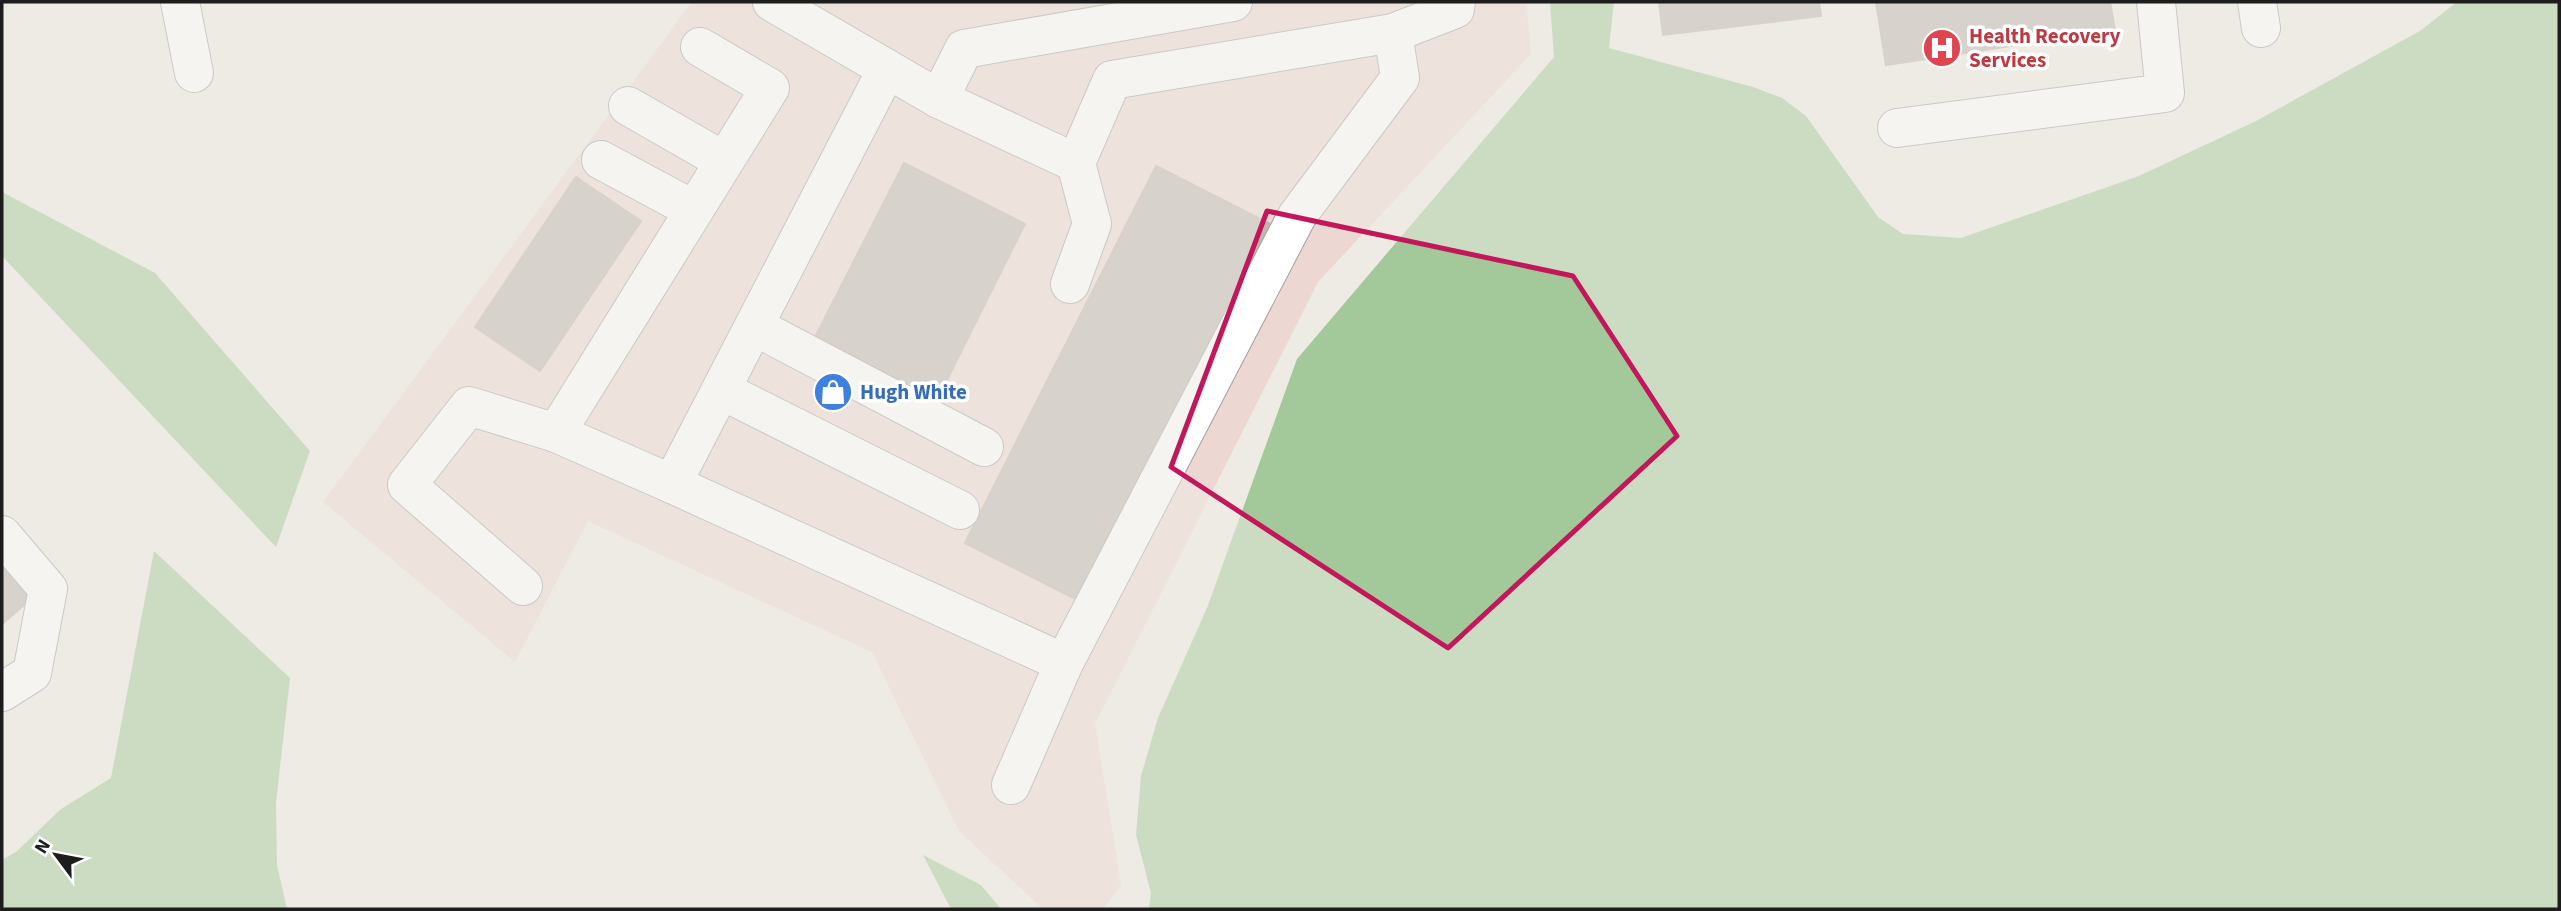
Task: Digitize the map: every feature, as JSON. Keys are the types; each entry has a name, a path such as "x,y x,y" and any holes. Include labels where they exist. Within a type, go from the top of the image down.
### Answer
{"lane":[{"path":"180,2 194,73"},
{"path":"772,2 939,99 1076,163"},
{"path":"939,99 964,49 1233,2"},
{"path":"1070,284 1092,224 1076,163 1112,80 1393,33 1455,9 1456,2"},
{"path":"1896,128 2165,93 2156,2"},
{"path":"1011,785 1064,663 1297,216 1400,78 1393,33"},
{"path":"556,433 770,88 700,47"},
{"path":"672,484 887,69"},
{"path":"628,106 724,161"},
{"path":"601,160 694,210"},
{"path":"754,326 984,447"},
{"path":"721,390 960,510"},
{"path":"523,586 407,485 469,406 556,433 1064,663"},
{"path":"2,535 48,589 32,673 2,692"}],"highlighted area":[{"path":"1267,211 1573,276 1677,436 1448,648 1171,467"}],"shaded area":[{"name":"Hugh White","path":"692,2 1526,2 1531,54 1318,282 1095,724 1121,885 1103,909 1043,909 959,831 872,652 588,521 515,662 323,502"}],"green space":[{"path":"1550,2 1614,2 1609,48 1753,87 1782,98 1806,116 1878,217 1903,234 1961,238 2139,176 2256,121 2420,31 2457,2 2559,2 2559,909 1149,909 1151,893 1136,835 1141,776 1158,718 1207,608 1297,359 1554,57"},
{"path":"2,192 155,273 310,451 276,547 2,256"},
{"path":"154,551 290,678 276,803 277,865 287,909 2,909 2,860 16,852 61,809 111,778"},
{"path":"923,855 981,885 1001,909 951,909"}],"building":[{"path":"1659,2 1819,2 1821,16 1663,35"},
{"name":"Health Recovery Services","path":"1876,2 2110,2 2115,30 1886,65"},
{"path":"904,163 1025,224 936,402 813,341"},
{"path":"1156,166 1274,226 1083,603 965,543"},
{"path":"576,177 641,221 540,371 475,327"},
{"path":"2,558 35,596 2,624"}],"place":[{"name":"Health Recovery Services","path":"1942,48"},
{"name":"Hugh White","path":"833,392"}]}
